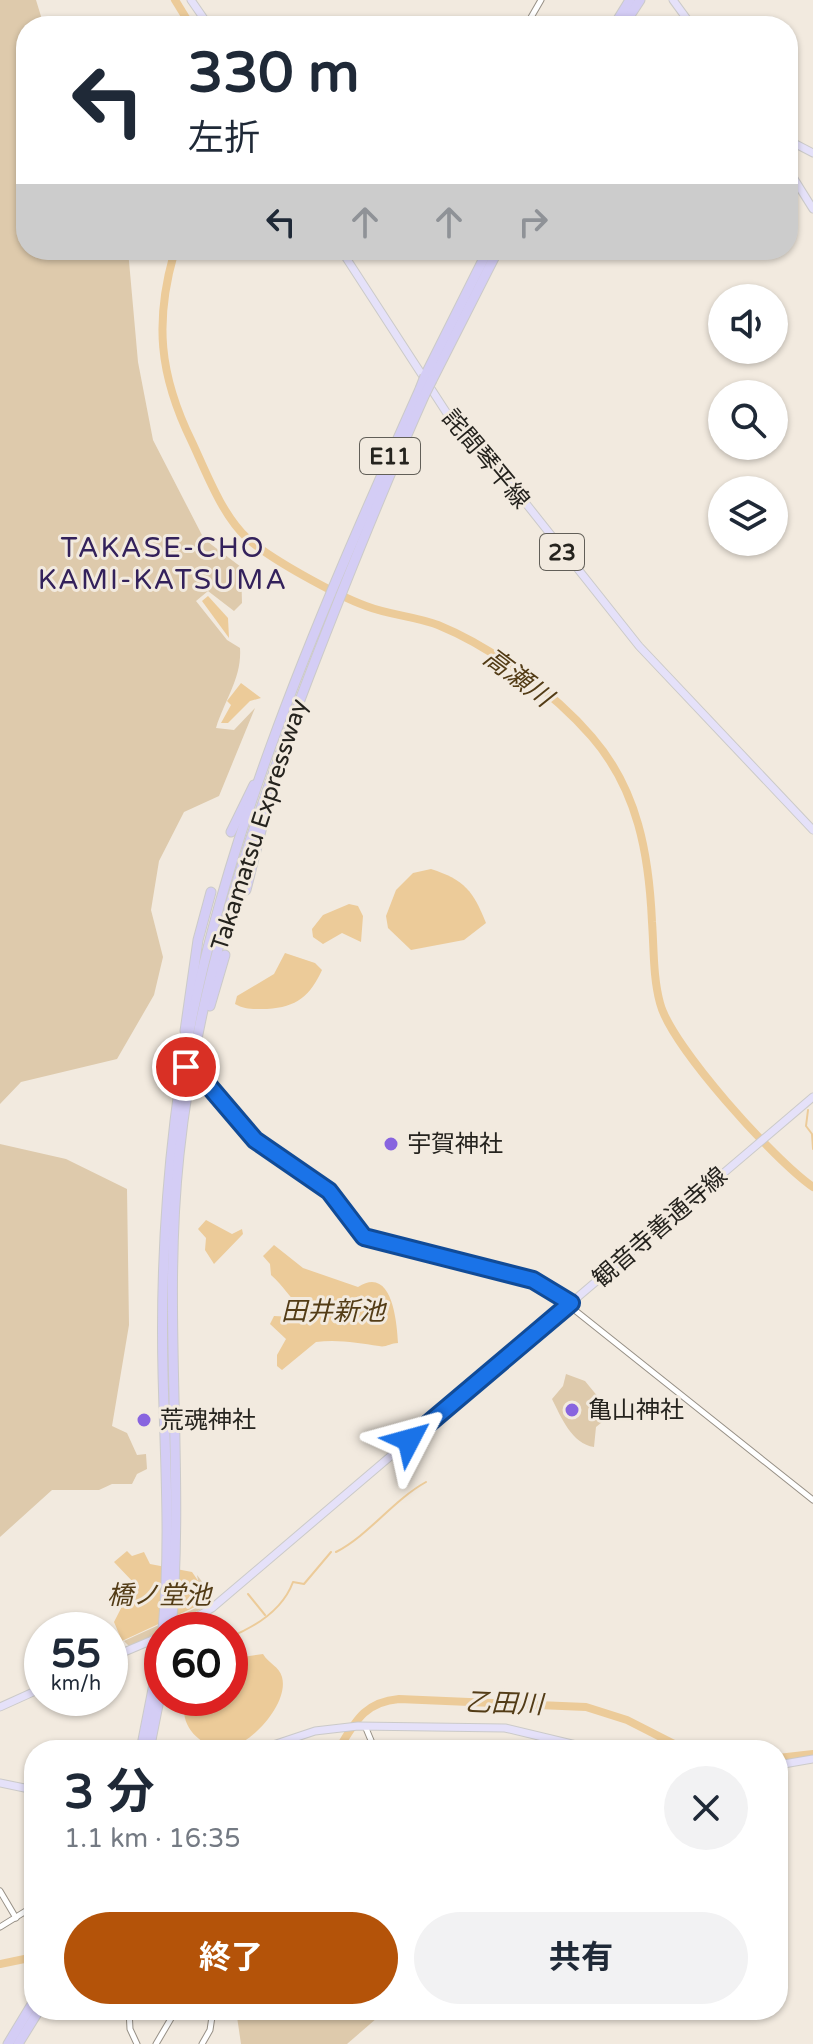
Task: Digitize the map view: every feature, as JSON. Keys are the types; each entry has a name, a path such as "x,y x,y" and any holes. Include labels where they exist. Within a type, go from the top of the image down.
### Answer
{"highway":[{"name":"Takamatsu Expressway","path":"172,1612 163,1305 175,1122 187,1051 226,886 270,754 428,378 483,260"},
{"name":"Takamatsu Expressway","path":"428,378 493,260"},
{"name":"Takamatsu Expressway","path":"165,1612 171,1558 172,1250 179,1155 214,964 234,888 332,607"},
{"path":"246,890 293,719"},
{"path":"231,832 270,754"},
{"path":"175,1122 188,998 211,892"},
{"path":"198,1048 225,955"},
{"path":"143,1740 148,1716"},
{"path":"151,1740 156,1716"},
{"path":"8,2044 24,2018"},
{"path":"18,2044 33,2020"}],"main road":[{"path":"798,185 813,209"},
{"name":"詫間琴平線","path":"352,260 450,418 524,501 639,646 813,830"},
{"name":"観音寺善通寺線","path":"205,1612 813,1097"},
{"path":"0,1707 24,1696"},
{"path":"286,1740 306,1733 354,1726 505,1728 555,1740"},
{"path":"788,1763 813,1759"},
{"path":"0,1783 24,1788"}],"street":[{"path":"172,1057 201,1076 241,1127 329,1191 364,1237 533,1280 571,1303 813,1500"},
{"path":"365,1726 371,1740"},
{"path":"0,1891 16,1918"},
{"path":"0,1927 24,1913"},
{"path":"130,2020 137,2044"},
{"path":"156,2044 170,2020"},
{"path":"202,2044 212,2020"}],"shaded area":[{"path":"0,0 36,0 41,16 16,16 16,260 129,260 138,362 153,440 204,539 241,567 242,603 234,611 208,591 196,601 227,640 240,648 236,679 216,728 234,730 255,708 219,796 184,812 159,861 151,910 163,957 154,995 117,1059 21,1082 0,1104"},
{"path":"0,1144 66,1159 127,1189 129,1325 112,1426 127,1433 137,1455 146,1454 147,1469 137,1474 132,1484 112,1484 99,1490 52,1490 0,1537"},
{"path":"566,1374 585,1381 612,1414 596,1427 594,1447 573,1435 552,1399 563,1386"},
{"path":"197,1575 203,1583 205,1607 187,1612 196,1608 202,1600"},
{"path":"144,1632 144,1640 130,1647 128,1639"},
{"path":"237,2020 375,2020 347,2044 241,2044"}],"water":[{"path":"208,596 228,618 229,638 202,601"},
{"path":"241,683 261,698 250,701 228,723 221,723 231,705 227,701"},
{"path":"431,869 460,882 472,895 486,923 464,940 411,950 388,928 386,916 396,890 413,873"},
{"path":"349,904 358,906 363,916 361,942 342,933 323,944 313,937 312,929 323,915"},
{"path":"285,953 315,963 322,970 313,987 287,1006 251,1009 235,1004 237,996 274,974"},
{"path":"206,1220 232,1234 242,1229 243,1234 214,1264 205,1250 206,1238 198,1229"},
{"name":"田井新池","path":"274,1245 303,1268 358,1287 369,1282 378,1284 385,1290 394,1310 398,1343 381,1346 340,1341 316,1342 282,1370 277,1366 277,1355 286,1339 270,1324 274,1316 294,1317 303,1309 271,1275 270,1264 263,1256"},
{"name":"橋ノ堂池","path":"127,1551 132,1556 144,1552 150,1564 192,1572 199,1582 202,1599 197,1606 184,1612 144,1612 144,1631 128,1638 128,1612 119,1612 134,1583 114,1562"},
{"path":"263,1654 281,1673 283,1687 275,1709 268,1720 245,1740 201,1740 188,1726 185,1717 248,1716 248,1656"}],"waterway":[{"name":"高瀬川","path":"175,0 185,16"},
{"name":"高瀬川","path":"172,260 162,324 163,348 172,394 215,493 230,518 257,546 321,585 375,609 438,625 480,646 541,688 592,737 620,779 638,824 648,872 656,983 668,1022 726,1101 774,1153 813,1187"},
{"path":"808,1110 806,1126 812,1134 813,1149"},
{"path":"336,1552 426,1482"},
{"path":"248,1629 276,1608 293,1582 304,1584 331,1552"},
{"path":"248,1594 265,1615"},
{"name":"乙田川","path":"344,1740 369,1709 399,1699 586,1707 627,1720 666,1740"},
{"name":"乙田川","path":"788,1757 813,1754"},
{"name":"乙田川","path":"0,1964 24,1959"}],"place":[{"name":"宇賀神社","path":"391,1144"},
{"name":"亀山神社","path":"572,1410"},
{"name":"荒魂神社","path":"144,1420"}],"district":[{"name":"TAKASE-CHO KAMI-KATSUMA","path":"163,563"}],"route":[{"path":"186,1067 216,1092 241,1127 255,1140 329,1191 364,1237 473,1268 533,1280 571,1303 409,1440"}]}
